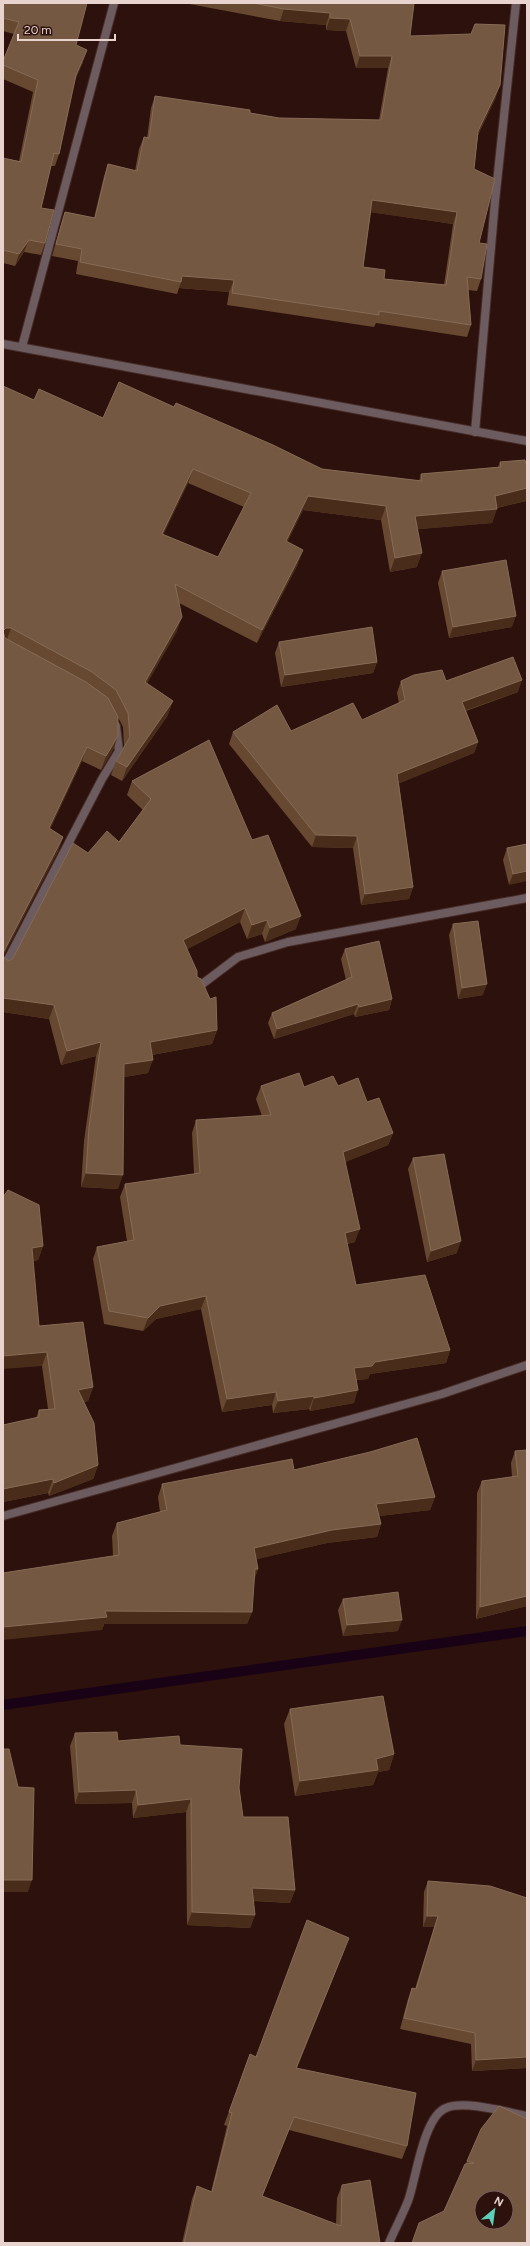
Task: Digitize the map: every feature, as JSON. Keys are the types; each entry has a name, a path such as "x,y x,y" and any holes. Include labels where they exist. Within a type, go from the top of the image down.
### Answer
{"street":[{"path":"22,347 114,3"},
{"path":"474,432 495,201 516,3"},
{"path":"3,344 527,442"},
{"path":"3,969 102,779 119,752 118,729 111,715"},
{"path":"197,988 238,957 288,942 527,898"},
{"path":"3,1516 442,1394 527,1365"},
{"path":"389,2243 408,2201 426,2138 436,2116 446,2108 465,2105 527,2116"}],"building":[{"path":"4,3 87,3 76,45 87,50 76,75 59,154 54,153 41,208 54,210 45,243 29,240 19,254 3,250 3,158 21,162 38,80 3,65 3,61 19,22 3,18"},
{"path":"253,3 414,3 410,36 471,34 475,24 505,25 500,85 478,131 474,169 495,179 479,243 487,244 481,279 467,277 471,325 379,311 379,315 232,293 234,280 182,276 181,282 80,262 82,249 56,244 65,212 95,218 108,164 137,171 144,137 149,138 155,96 250,110 250,113 279,118 381,120 392,56 360,56 350,19 330,18 330,13 284,9","holes":["372,200 457,212 446,285 384,279 385,270 363,267"]},
{"path":"119,382 174,407 176,403 273,445 322,469 422,481 421,474 501,467 500,462 525,460 527,467 527,488 495,496 497,509 415,516 422,553 395,558 386,506 308,496 286,541 303,550 262,630 175,584 182,617 145,682 173,701 127,767 116,761 130,737 128,713 116,690 92,672 11,628 6,628 3,631 3,386 34,400 39,389 103,418","holes":["193,469 251,493 218,557 162,534"]},
{"path":"506,560 516,616 453,627 442,571"},
{"path":"372,627 377,662 285,675 279,642"},
{"path":"3,631 5,638 86,682 108,698 118,717 118,736 106,756 87,747 49,828 63,837 3,953"},
{"path":"513,657 522,680 462,702 478,742 397,774 413,887 365,894 357,836 316,835 233,732 277,705 291,731 353,703 362,720 405,700 401,681 414,675 442,670 446,681"},
{"path":"209,740 252,840 268,835 301,916 270,928 267,920 252,925 245,908 183,940 197,971 197,977 201,979 210,999 216,997 217,1030 150,1042 153,1060 124,1064 123,1175 86,1173 89,1127 101,1042 67,1051 54,1005 3,998 3,953 4,958 9,961 13,958 73,843 88,853 107,831 119,842 151,799 132,781"},
{"path":"527,844 527,871 513,874 507,848"},
{"path":"478,921 487,984 462,988 453,924"},
{"path":"379,941 392,999 359,1007 358,1004 277,1029 272,1013 352,977 345,949"},
{"path":"299,1073 304,1087 333,1076 338,1086 358,1078 367,1102 379,1098 393,1133 343,1152 360,1229 345,1233 356,1285 425,1275 450,1350 375,1362 372,1366 354,1368 358,1390 314,1398 314,1396 278,1401 276,1392 227,1399 206,1296 160,1306 148,1318 109,1311 97,1247 134,1240 125,1184 200,1173 196,1120 271,1115 261,1086"},
{"path":"444,1154 461,1241 431,1251 413,1158"},
{"path":"8,1190 39,1205 43,1246 32,1248 39,1326 83,1322 93,1387 78,1390 94,1423 98,1465 54,1483 53,1479 3,1489 3,1425 39,1417 39,1410 55,1409 47,1352 3,1356 3,1197"},
{"path":"417,1438 435,1497 376,1504 381,1524 332,1530 254,1548 258,1569 255,1569 252,1612 105,1611 107,1617 3,1627 3,1573 119,1555 117,1523 167,1510 162,1484 292,1459 294,1470 370,1452"},
{"path":"527,1450 527,1596 480,1607 482,1481 518,1476 515,1451"},
{"path":"398,1592 402,1620 347,1625 343,1599"},
{"path":"383,1696 394,1754 376,1759 378,1770 300,1781 290,1709"},
{"path":"117,1732 118,1741 179,1736 180,1745 242,1749 239,1788 243,1817 288,1817 295,1890 252,1888 255,1915 192,1912 191,1799 138,1805 136,1790 79,1792 75,1733"},
{"path":"3,1749 9,1749 18,1787 34,1788 32,1880 3,1880"},
{"path":"428,1881 490,1886 527,1898 527,2057 476,2060 475,2033 404,2018 412,1988 416,1989 438,1916 427,1916"},
{"path":"307,1920 349,1938 296,2068 416,2093 407,2146 294,2117 262,2196 341,2226 342,2185 370,2180 380,2243 184,2243 197,2186 212,2192 232,2113 229,2112 250,2054 256,2057"},
{"path":"499,2106 527,2119 527,2243 412,2243 419,2223 444,2211 465,2164 474,2163 467,2161 481,2129"}],"waterway":[{"path":"3,1705 527,1631"}]}
